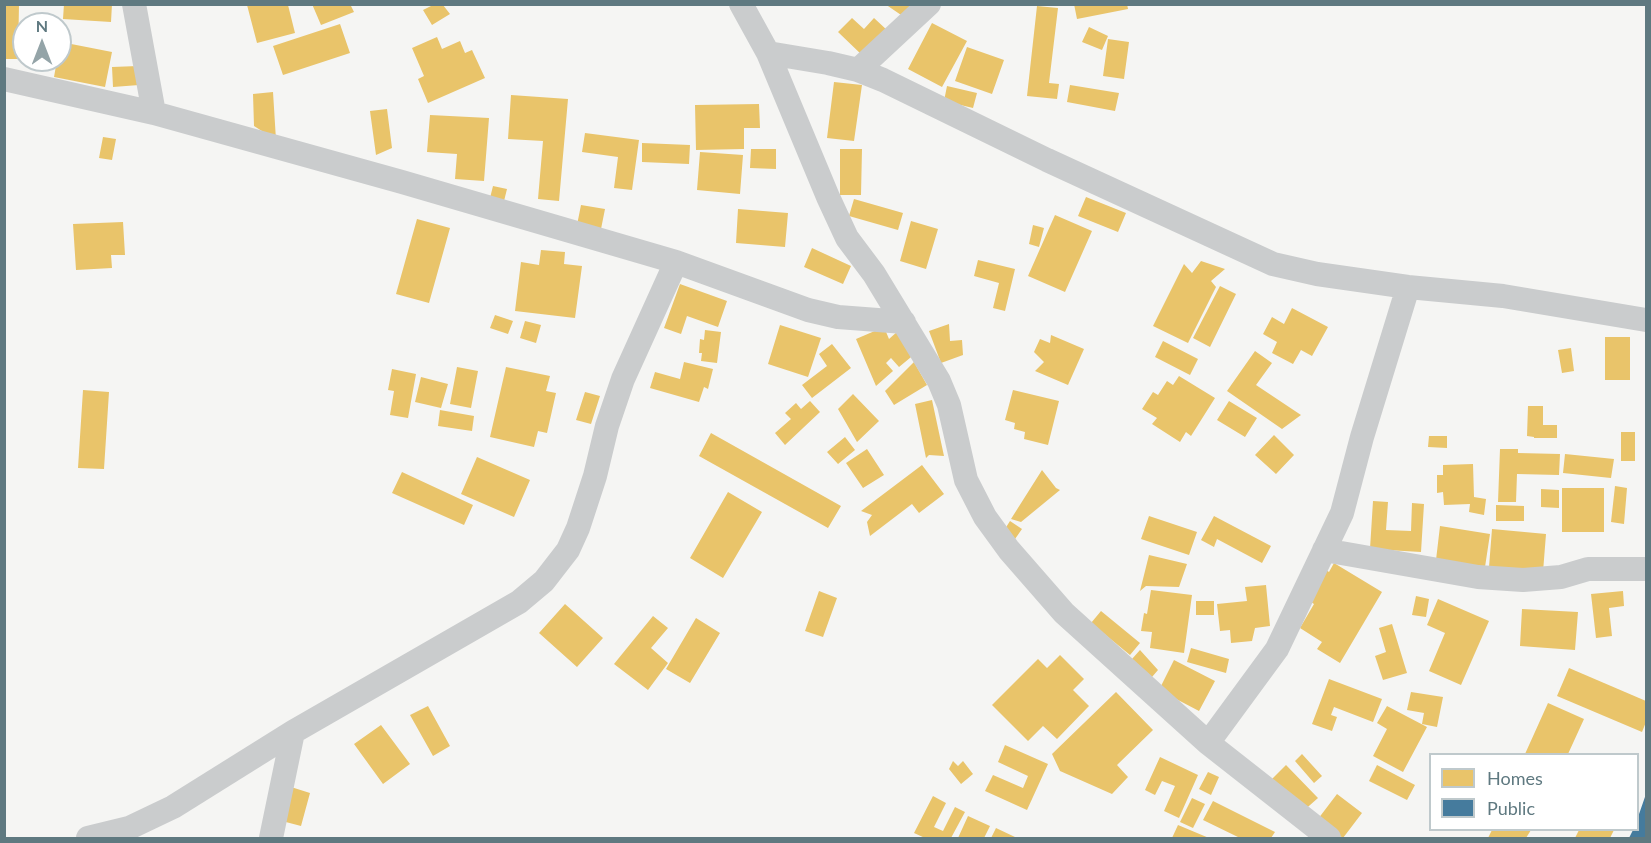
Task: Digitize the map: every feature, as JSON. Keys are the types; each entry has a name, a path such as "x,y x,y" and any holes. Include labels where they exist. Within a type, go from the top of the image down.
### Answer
{"street":[{"path":"134,4 154,113"},
{"path":"741,4 768,54 847,238 874,274 939,381 949,405 966,480 985,518 1064,613 1208,743 1329,838"},
{"path":"858,70 929,4"},
{"path":"768,54 828,63 858,70 883,80 1058,165 1273,264 1317,274 1408,287 1503,296 1647,320"},
{"path":"4,79 154,113 402,182 676,262 808,309 838,317 904,322"},
{"path":"88,838 129,828 173,807 293,732 519,602 544,581 568,550 578,528 623,379 676,262"},
{"path":"1208,743 1277,649 1342,513 1362,437 1408,287"},
{"path":"1324,550 1478,577 1523,580 1561,577 1588,570 1647,569"},
{"path":"270,838 293,732"}],"building: Homes":[{"path":"4,4 19,4 19,12 12,12 12,59 4,59"},
{"path":"64,4 112,4 111,22 72,20 72,12 63,12"},
{"path":"312,4 350,4 354,12 321,25"},
{"path":"885,4 912,4 904,17"},
{"path":"1074,4 1127,4 1128,9 1077,19"},
{"path":"247,5 288,5 295,33 257,43"},
{"path":"433,5 443,5 450,14 432,25 423,10"},
{"path":"1037,6 1058,8 1049,83 1059,84 1057,99 1027,96"},
{"path":"852,18 864,29 874,18 888,31 863,56 838,32"},
{"path":"932,23 967,41 942,87 908,69"},
{"path":"340,24 350,53 283,75 273,46"},
{"path":"1089,27 1108,36 1102,50 1082,42"},
{"path":"437,37 442,49 460,41 465,53 472,50 485,78 428,103 418,79 424,76 412,48"},
{"path":"1108,39 1129,42 1124,79 1103,76"},
{"path":"72,44 112,52 105,87 54,77 55,72 72,72"},
{"path":"967,47 1004,60 992,94 955,81"},
{"path":"138,66 139,85 113,87 112,67"},
{"path":"834,82 862,85 854,141 827,138"},
{"path":"1070,85 1119,93 1115,111 1067,102"},
{"path":"947,86 977,93 973,108 944,101"},
{"path":"273,92 276,140 254,126 253,94"},
{"path":"511,95 568,99 559,201 538,199 543,141 508,139"},
{"path":"759,104 760,128 744,128 744,149 696,150 695,105"},
{"path":"387,109 392,148 376,155 370,111"},
{"path":"430,115 489,118 484,181 455,179 457,154 427,152"},
{"path":"585,133 639,140 632,190 614,188 618,157 582,152"},
{"path":"103,137 116,139 112,160 99,158"},
{"path":"642,143 690,145 689,164 642,162"},
{"path":"751,149 776,149 776,169 750,168"},
{"path":"840,149 862,149 861,195 840,195"},
{"path":"700,152 743,155 740,194 697,190"},
{"path":"493,186 507,189 504,201 490,198"},
{"path":"1086,197 1126,213 1118,232 1078,216"},
{"path":"854,199 903,213 898,230 849,216"},
{"path":"581,205 605,209 601,229 577,225"},
{"path":"738,209 788,213 785,247 736,243"},
{"path":"1055,215 1092,231 1065,292 1028,276"},
{"path":"417,219 450,228 429,303 396,294"},
{"path":"911,221 938,229 926,269 900,261"},
{"path":"123,222 125,255 111,255 112,268 76,270 73,224"},
{"path":"1033,225 1044,228 1039,247 1029,244"},
{"path":"812,248 851,266 843,284 804,267"},
{"path":"541,250 565,252 564,264 582,266 575,318 515,311 521,262 539,265"},
{"path":"978,260 1015,269 1005,311 993,308 999,283 974,276"},
{"path":"1201,261 1225,269 1211,281 1216,287 1188,343 1153,326 1184,264 1192,273"},
{"path":"680,284 727,301 718,327 687,316 681,334 664,328"},
{"path":"1220,286 1236,294 1210,347 1193,338"},
{"path":"1292,308 1328,327 1312,356 1301,350 1293,364 1272,353 1277,342 1263,334 1272,317 1284,324"},
{"path":"495,315 513,321 508,334 490,328"},
{"path":"525,321 541,325 536,343 520,338"},
{"path":"949,324 950,341 962,340 963,355 941,363 929,331"},
{"path":"780,325 821,338 808,377 768,364"},
{"path":"884,327 889,339 898,331 916,353 899,367 891,358 886,363 893,371 876,386 856,339"},
{"path":"705,330 721,332 717,363 701,361 700,339 704,340"},
{"path":"1051,335 1084,349 1068,385 1035,371 1044,362 1034,352 1040,339 1050,343"},
{"path":"1605,337 1630,337 1630,380 1605,380"},
{"path":"1163,341 1198,359 1190,375 1155,357"},
{"path":"832,344 851,368 812,398 802,385 827,366 819,354"},
{"path":"1571,348 1574,371 1562,373 1558,350"},
{"path":"1255,351 1272,363 1256,385 1301,415 1282,429 1227,391"},
{"path":"684,362 713,369 708,389 704,387 699,402 650,388 655,372 680,379"},
{"path":"914,362 927,385 894,405 885,391"},
{"path":"457,367 478,371 471,408 450,404"},
{"path":"506,367 550,376 546,391 556,393 547,433 538,431 534,447 490,437"},
{"path":"392,369 416,374 408,418 390,415 394,391 388,390"},
{"path":"1179,376 1215,398 1191,436 1186,432 1180,442 1152,424 1157,418 1142,409 1153,392 1158,395 1167,381 1173,385"},
{"path":"421,377 448,384 441,408 415,402"},
{"path":"83,390 109,392 104,469 78,468"},
{"path":"1013,390 1059,401 1048,445 1024,439 1025,432 1014,429 1015,423 1005,420"},
{"path":"585,392 600,396 591,424 576,420"},
{"path":"853,394 879,421 857,442 838,409"},
{"path":"932,400 944,456 929,455 926,458 915,404"},
{"path":"810,401 820,412 785,445 775,433 791,419 785,413 796,403 801,409"},
{"path":"1229,401 1257,418 1245,437 1217,420"},
{"path":"1528,406 1543,406 1543,425 1557,425 1557,438 1527,436"},
{"path":"440,410 474,416 472,431 438,426"},
{"path":"1621,432 1635,432 1635,461 1621,461"},
{"path":"711,433 841,506 828,528 699,456"},
{"path":"1274,435 1294,455 1276,474 1255,455"},
{"path":"1429,436 1447,436 1447,448 1428,447"},
{"path":"845,437 855,450 838,464 827,452"},
{"path":"867,449 884,475 863,488 846,463"},
{"path":"1500,449 1518,449 1518,453 1560,454 1559,475 1517,474 1516,502 1498,502"},
{"path":"1565,454 1614,459 1611,478 1563,473"},
{"path":"477,457 530,480 514,517 461,494"},
{"path":"1473,464 1474,497 1486,499 1484,515 1469,512 1470,504 1444,505 1443,492 1437,493 1437,475 1443,475 1443,465"},
{"path":"922,465 944,494 919,513 912,504 870,536 867,522 872,515 861,511"},
{"path":"1042,470 1060,490 1021,522 1011,519"},
{"path":"402,472 473,505 464,525 392,493"},
{"path":"1615,486 1627,488 1624,524 1611,522"},
{"path":"1562,488 1604,488 1604,532 1562,532"},
{"path":"1541,489 1559,490 1559,508 1541,507"},
{"path":"728,492 762,512 723,578 690,558"},
{"path":"1373,501 1388,502 1386,530 1411,531 1412,503 1424,504 1421,552 1370,549"},
{"path":"1496,505 1524,506 1524,521 1496,521"},
{"path":"1149,516 1197,532 1189,555 1141,539"},
{"path":"1214,516 1271,546 1262,563 1217,539 1214,547 1201,540"},
{"path":"1010,521 1022,529 1015,539 1003,532"},
{"path":"1440,526 1490,534 1485,567 1436,560"},
{"path":"1492,529 1546,534 1543,572 1489,567"},
{"path":"1149,555 1187,564 1179,587 1146,586 1140,591"},
{"path":"1334,563 1382,592 1340,663 1317,649 1322,642 1300,628 1314,604 1305,598 1323,568 1329,572"},
{"path":"1266,585 1270,626 1255,628 1252,641 1231,643 1230,630 1220,631 1217,604 1247,601 1245,587"},
{"path":"1151,590 1192,595 1184,653 1150,648 1152,632 1141,631 1144,613 1147,614"},
{"path":"819,591 837,598 823,637 805,631"},
{"path":"1623,591 1624,606 1609,608 1612,636 1596,638 1591,594"},
{"path":"1416,596 1429,599 1426,617 1412,615"},
{"path":"1438,599 1489,621 1461,685 1429,671 1445,633 1427,625"},
{"path":"1196,601 1214,601 1214,615 1196,615"},
{"path":"565,604 603,638 577,667 539,633"},
{"path":"1522,609 1578,612 1575,650 1520,646"},
{"path":"1101,611 1140,643 1130,655 1091,623"},
{"path":"653,616 668,628 651,648 668,663 648,690 614,664"},
{"path":"696,618 720,633 690,683 666,669"},
{"path":"1392,624 1407,673 1383,680 1375,656 1386,652 1379,628"},
{"path":"1191,648 1229,659 1226,673 1187,662"},
{"path":"1140,650 1158,670 1152,677 1132,659"},
{"path":"1060,655 1084,679 1073,690 1089,706 1057,739 1043,726 1028,741 992,705 1038,659 1047,668"},
{"path":"1174,660 1215,681 1199,711 1159,690"},
{"path":"1569,668 1646,701 1646,722 1642,732 1557,696"},
{"path":"1329,679 1382,699 1373,722 1334,707 1331,715 1337,717 1332,731 1312,724"},
{"path":"1116,692 1153,730 1117,765 1128,777 1112,794 1060,771 1052,754"},
{"path":"1411,692 1443,697 1437,727 1422,724 1424,713 1407,710"},
{"path":"1548,703 1584,719 1568,753 1525,753"},
{"path":"428,706 450,746 433,756 410,715"},
{"path":"1387,706 1427,727 1403,772 1373,756 1387,729 1377,723"},
{"path":"381,725 410,764 383,784 354,744"},
{"path":"1005,745 1048,764 1027,810 985,791 993,775 1023,788 1028,776 998,762"},
{"path":"1302,754 1322,776 1314,783 1295,761"},
{"path":"1160,757 1198,775 1179,818 1164,811 1175,786 1162,781 1155,795 1145,790"},
{"path":"953,761 958,766 963,761 973,774 961,784 949,769"},
{"path":"1286,765 1318,798 1301,813 1270,781"},
{"path":"1377,765 1415,785 1407,800 1369,781"},
{"path":"1208,772 1219,777 1211,795 1199,789"},
{"path":"291,787 310,793 301,826 282,821"},
{"path":"1337,794 1362,813 1343,838 1318,819"},
{"path":"933,796 946,803 934,827 943,831 955,807 965,812 951,838 925,838 914,833"},
{"path":"1192,798 1205,804 1193,828 1180,822"},
{"path":"1213,801 1275,832 1271,838 1240,838 1203,820"},
{"path":"968,816 990,826 984,838 958,838"},
{"path":"1178,825 1209,838 1172,838"},
{"path":"996,828 1015,837 991,838"},
{"path":"1492,831 1530,831 1526,838 1488,838"},
{"path":"1578,831 1614,831 1610,838 1575,838"}],"building: Public":[{"path":"1646,794 1646,838 1629,838 1632,831 1639,831 1639,814"}]}
